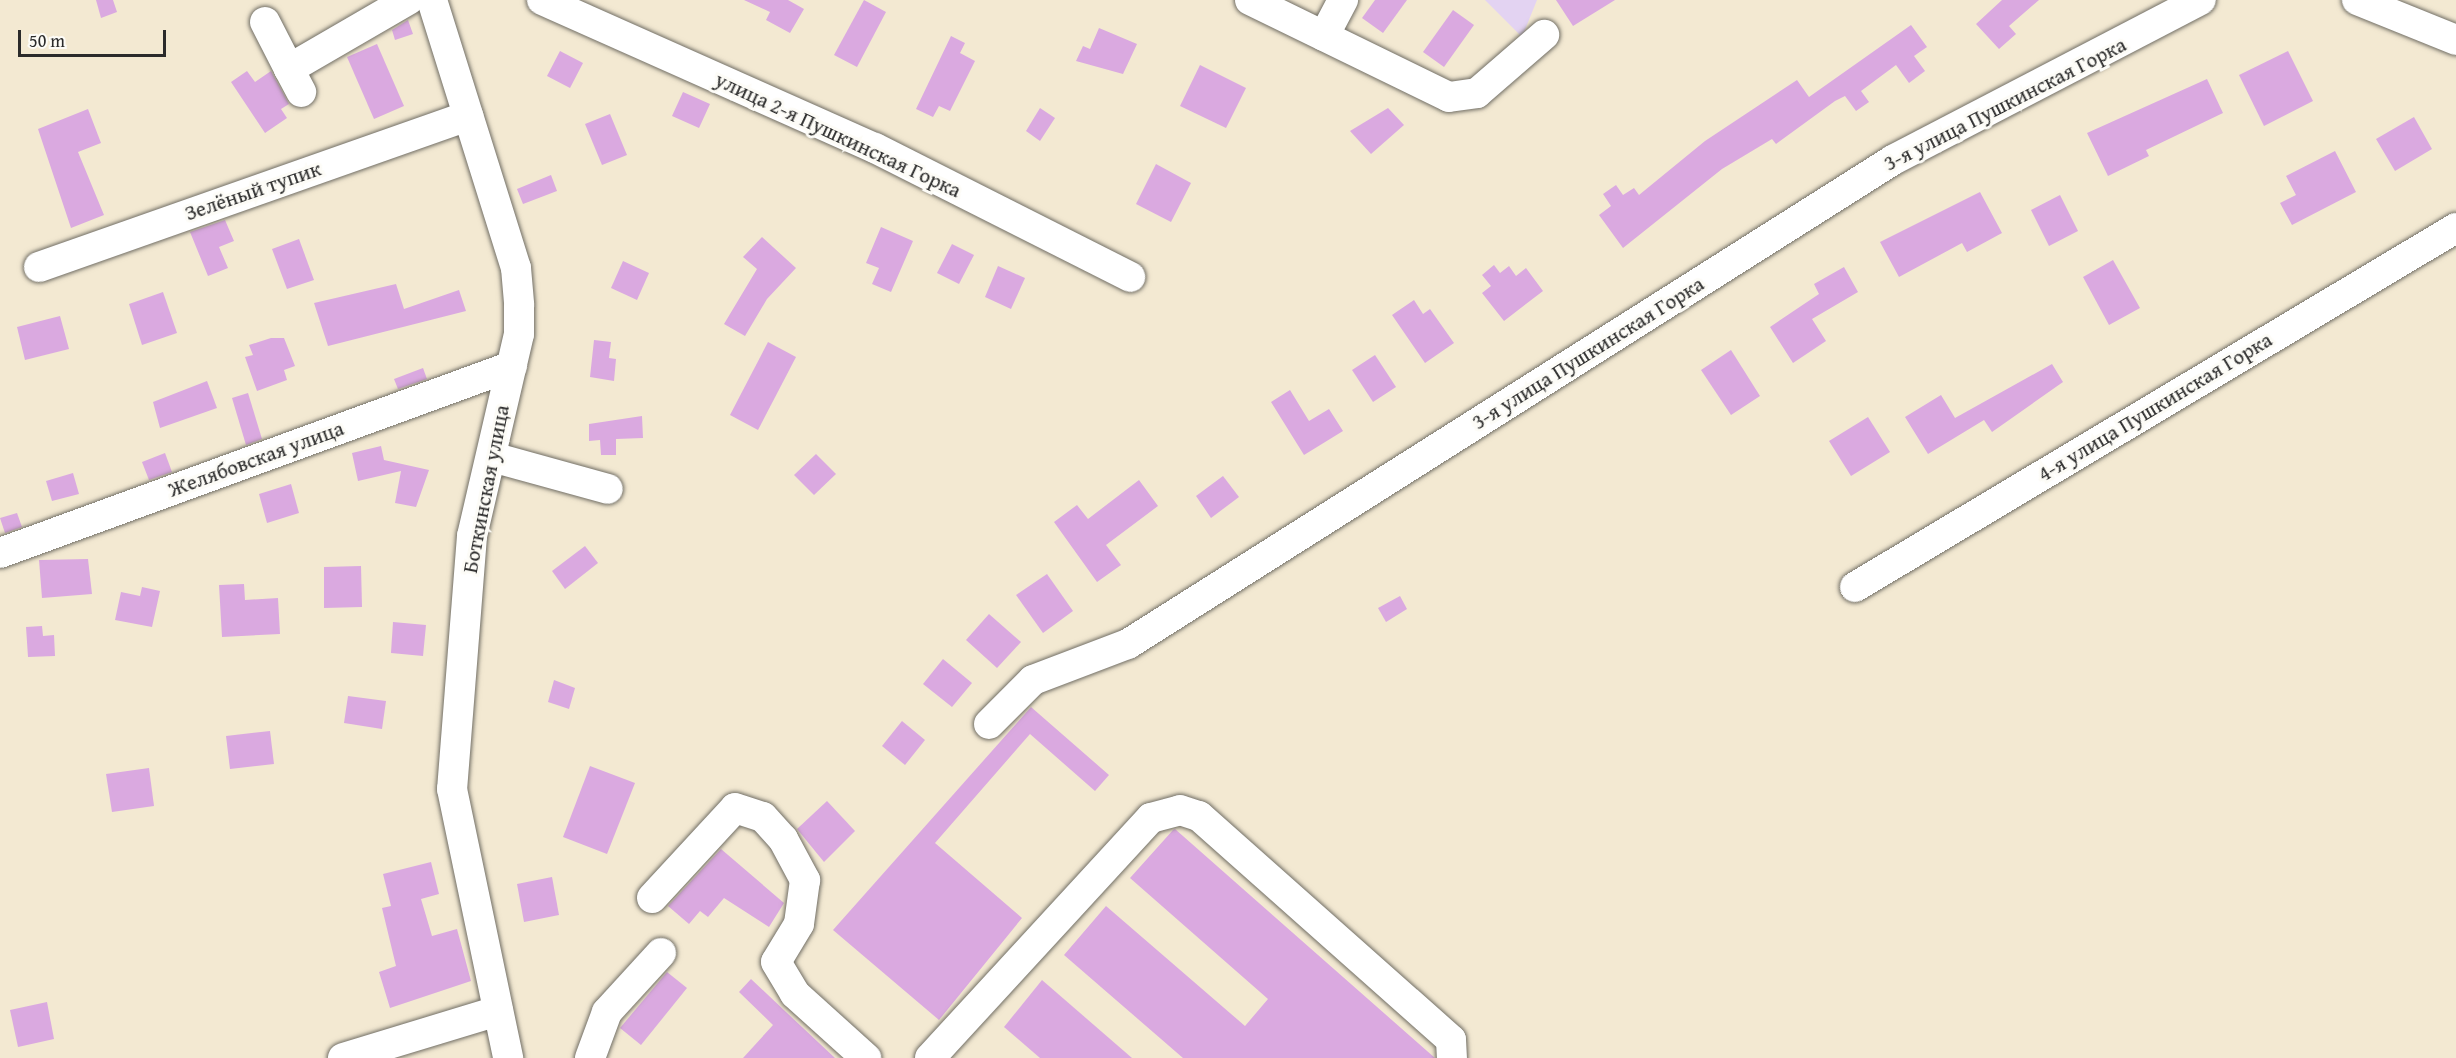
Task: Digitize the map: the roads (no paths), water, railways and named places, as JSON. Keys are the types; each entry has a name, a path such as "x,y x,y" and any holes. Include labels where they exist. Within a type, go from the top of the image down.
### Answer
{"street":[{"path":"265,22 295,80 408,0"},
{"name":"Боткинская улица","path":"432,0 516,268 519,334 472,536 452,789 508,1058"},
{"name":"улица 2-я Пушкинская Горка","path":"542,0 875,148 1130,277"},
{"path":"1250,0 1449,97 1477,93 1544,34"},
{"path":"1324,36 1343,0"},
{"name":"3-я улица Пушкинская Горка","path":"989,724 1033,680 1128,644 1893,160 2201,0"},
{"path":"2357,0 2456,40"},
{"name":"Зелёный тупик","path":"39,267 468,116"},
{"name":"4-я улица Пушкинская Горка","path":"1855,587 2456,228"},
{"name":"Желябовская улица","path":"0,553 512,366"},
{"path":"492,457 608,489"},
{"path":"652,898 735,808 763,817 783,839 805,880 799,924 776,962 795,994 866,1058"},
{"path":"930,1058 1151,818 1180,810 1199,816 1451,1040 1452,1058"},
{"path":"590,1058 608,1012 661,952"},
{"path":"343,1058 498,1011"}]}
